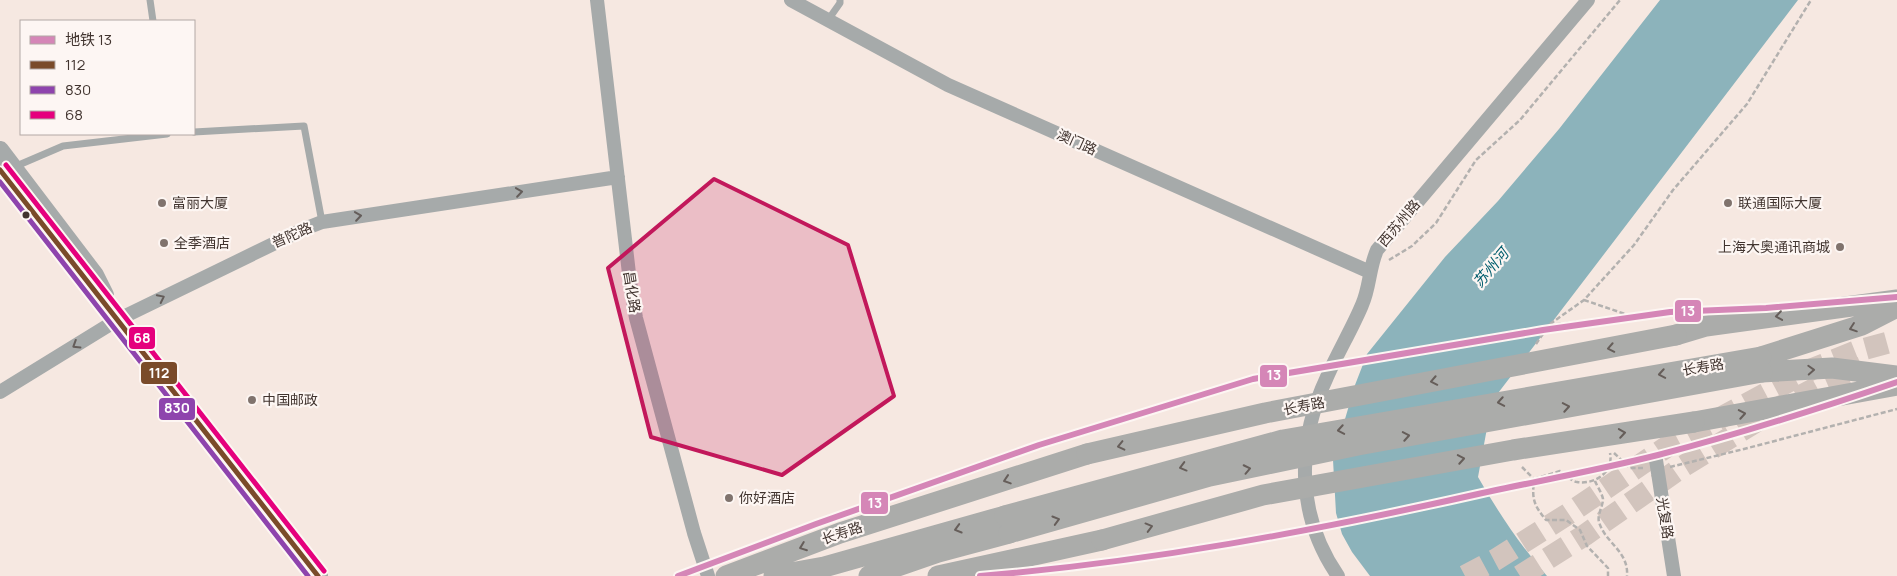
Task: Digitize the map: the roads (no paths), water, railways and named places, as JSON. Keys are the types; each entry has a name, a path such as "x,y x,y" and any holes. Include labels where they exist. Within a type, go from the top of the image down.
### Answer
{"main road":[{"path":"7,169 117,320 318,576"},
{"name":"长寿路","path":"726,576 840,533 1087,454 1265,413 1676,335 1706,326 1897,300"},
{"name":"长寿路","path":"774,576 824,567 1219,474 1762,365 1862,325 1897,307"},
{"name":"长寿路","path":"1762,365 1832,368 1897,376"},
{"path":"938,576 1102,540 1263,496 1513,450 1694,422 1897,385"},
{"name":"长寿路","path":"869,576 938,552 1007,524"}],"street":[{"name":"昌化路","path":"597,0 630,282 636,318 694,533 708,576"},
{"name":"澳门路","path":"791,0 948,85 1370,272"},
{"name":"西苏州路","path":"1338,576 1322,550 1311,523 1305,488 1306,455 1311,422 1318,399 1326,377 1362,307 1377,250 1588,0"},
{"path":"0,150 7,169"},
{"name":"普陀路","path":"0,392 117,320 304,228 322,222 618,177"},
{"name":"光复路","path":"1657,464 1674,576"}],"lane":[{"path":"150,0 153,20"},
{"path":"828,20 840,3 840,0"},
{"path":"195,132 304,126 322,222"},
{"path":"7,169 63,146 158,135"}],"water":[{"name":"苏州河","path":"1660,0 1798,0 1492,401 1478,477 1510,528 1547,576 1370,576 1352,552 1342,534 1336,513 1333,460 1355,385 1367,354 1445,257 1498,201 1559,129"}],"tunnel":[{"path":"1465,576 1495,560 1568,514 1668,446 1810,370 1857,351 1897,340"},
{"path":"1520,576 1585,535 1682,467 1780,407 1825,383 1862,367"}],"metro line":[{"name":"13","path":"678,576 816,524 1039,445 1253,379 1543,330 1670,312 1766,308 1897,297"},
{"name":"13","path":"980,576 1168,554 1293,533 1416,508 1658,455 1778,421 1897,382"}],"place":[{"name":"富丽大厦","path":"162,203"},
{"name":"联通国际大厦","path":"1728,203"},
{"name":"全季酒店","path":"164,243"},
{"name":"上海大奥通讯商城","path":"1840,247"},
{"name":"中国邮政","path":"252,400"},
{"name":"你好酒店","path":"729,498"}]}
